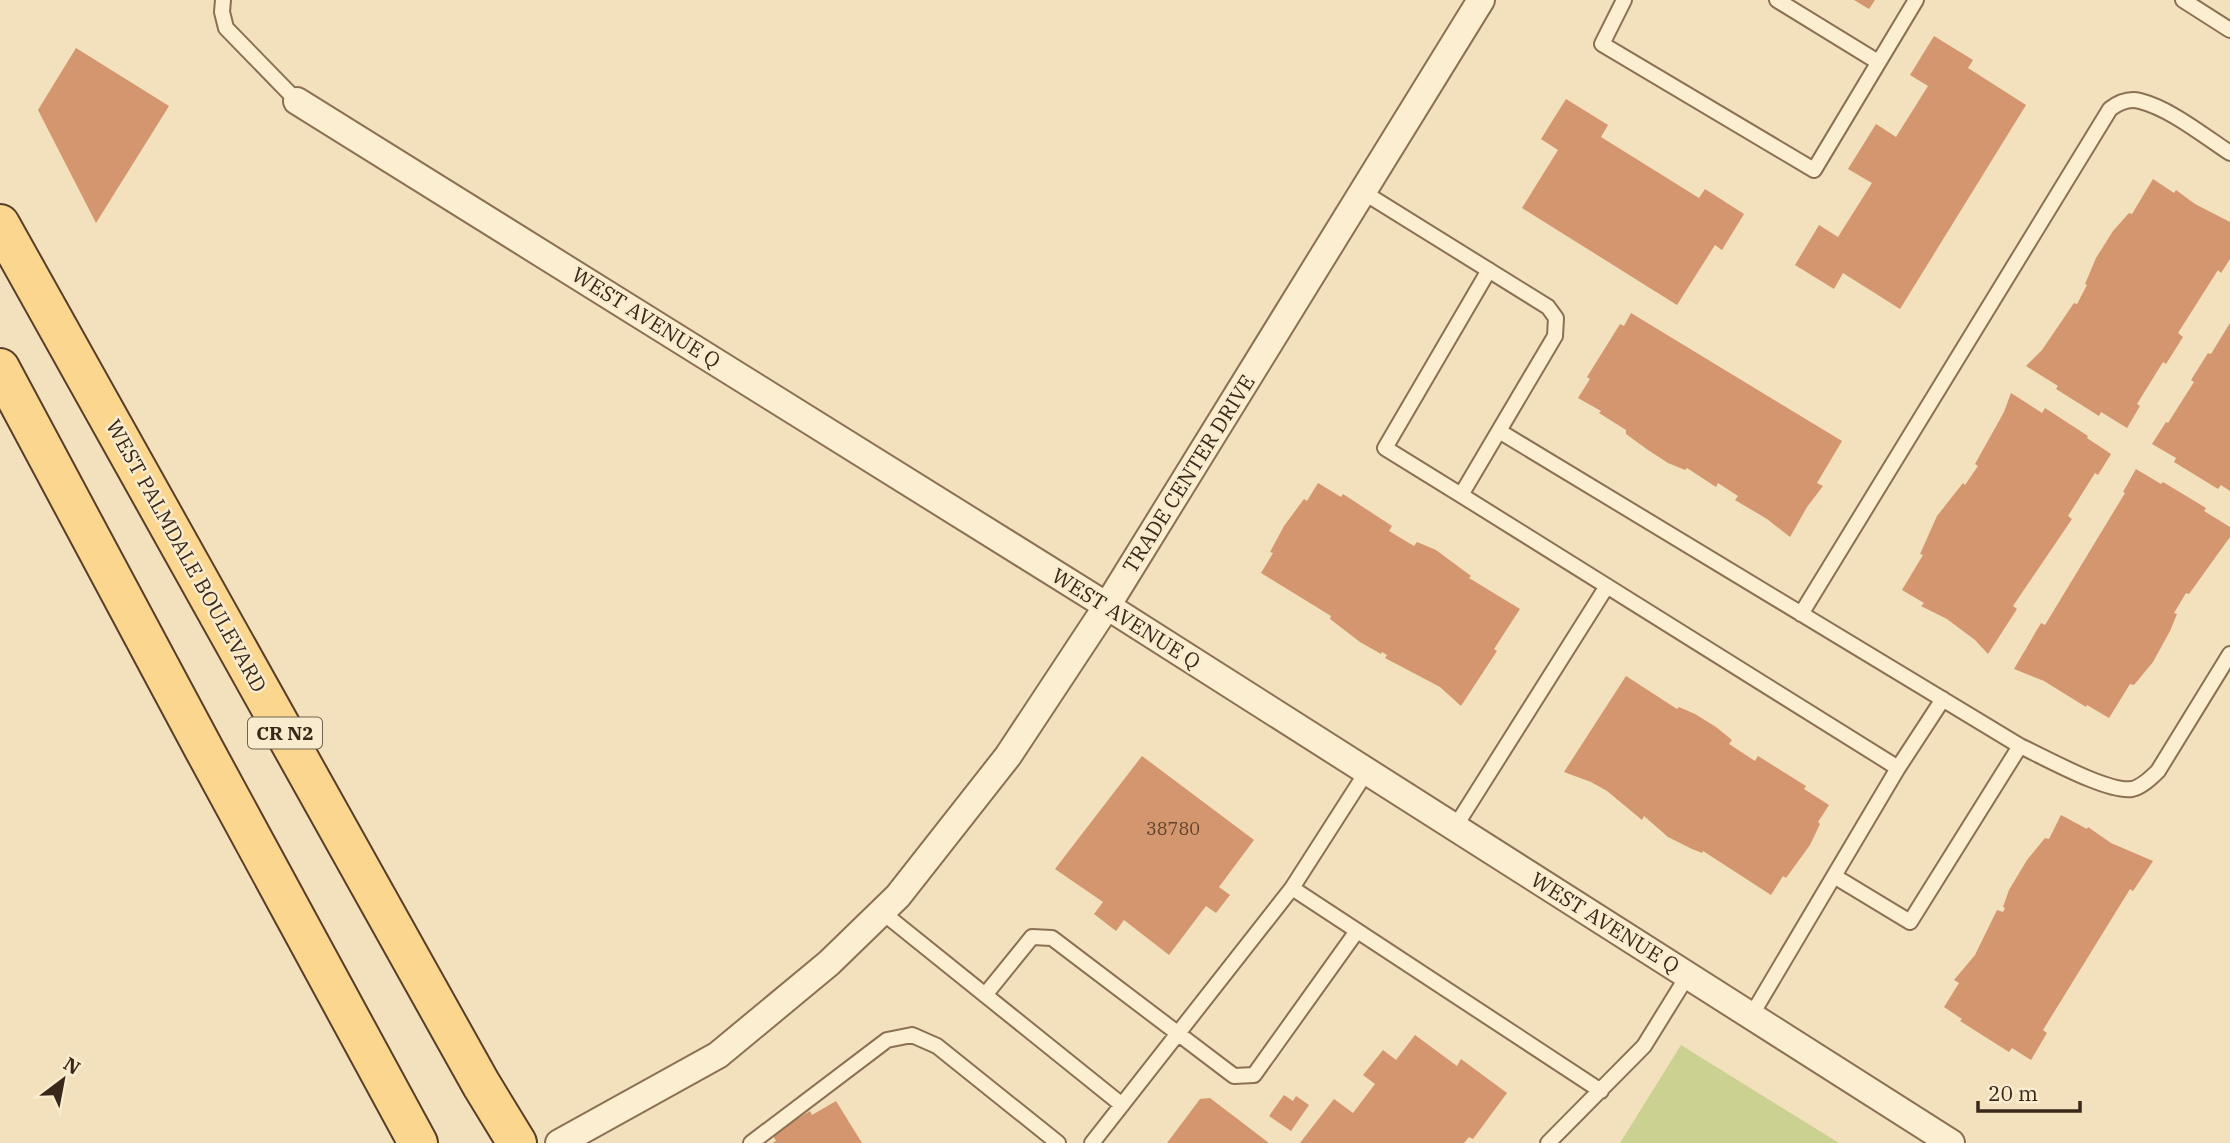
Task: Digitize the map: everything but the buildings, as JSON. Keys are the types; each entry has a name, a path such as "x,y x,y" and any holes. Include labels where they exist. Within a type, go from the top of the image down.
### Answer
{"main road":[{"name":"WEST PALMDALE BOULEVARD","path":"0,224 474,1072 517,1143"},
{"path":"0,368 418,1143"}],"street":[{"name":"TRADE CENTER DRIVE","path":"559,1143 718,1055 829,964 898,896 1008,756 1107,606 1482,0"},
{"name":"WEST AVENUE Q","path":"297,101 1107,606 1951,1143"}],"lane":[{"path":"223,0 222,12 226,28 297,101"},
{"path":"1624,0 1602,44 1814,170 1916,0"},
{"path":"1777,0 1878,62"},
{"path":"2183,0 2230,30"},
{"path":"1801,614 2110,109 2120,102 2138,100 2176,118 2230,153"},
{"path":"1363,192 1548,307 1556,318 1555,336 1461,495"},
{"path":"1489,270 1385,448 1898,768"},
{"path":"1499,431 2020,746 2085,777 2113,787 2132,789 2149,780 2158,771 2230,654"},
{"path":"1455,827 1607,586"},
{"path":"1751,1016 1898,768 1943,699"},
{"path":"1834,876 1910,922 2020,746"},
{"path":"1092,1143 1292,888 1367,771"},
{"path":"1292,888 1601,1091"},
{"path":"882,912 1122,1105"},
{"path":"985,995 1032,937 1052,938 1234,1076 1254,1075 1357,931"},
{"path":"1548,1143 1644,1046 1688,975"},
{"path":"751,1143 887,1040 912,1035 937,1046 1058,1143"}],"green space":[{"path":"1681,1045 1839,1143 1620,1143"}]}
